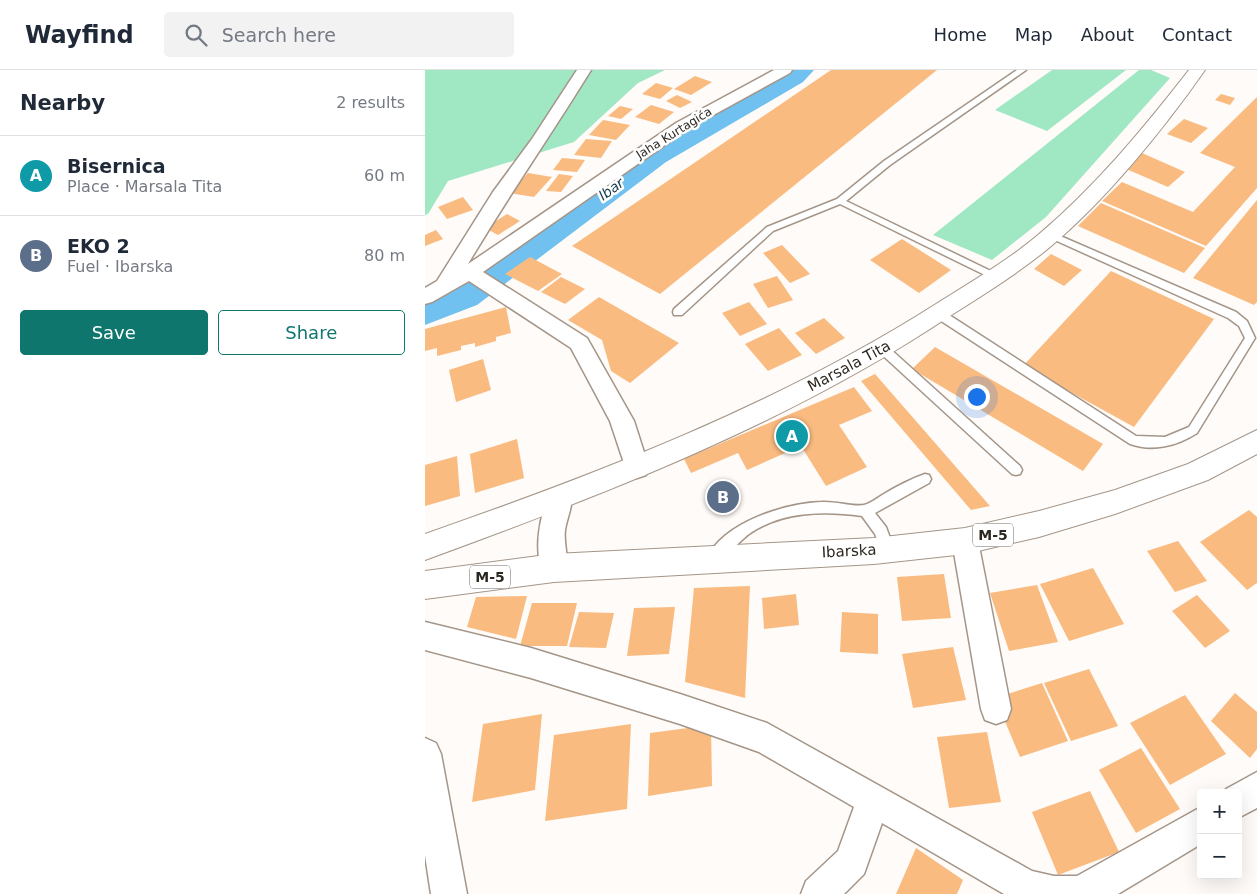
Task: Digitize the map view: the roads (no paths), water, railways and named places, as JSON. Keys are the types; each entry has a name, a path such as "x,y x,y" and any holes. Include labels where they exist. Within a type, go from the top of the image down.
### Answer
{"street":[{"path":"444,287 502,192 539,141 583,70"},
{"name":"Marsala Tita","path":"425,547 560,499 637,468 755,414 883,349 939,314 1051,235 1156,124 1197,70"},
{"name":"Jaha Kurtagića","path":"425,297 444,287 474,276 682,126 779,72"},
{"path":"474,276 579,343 622,422 637,468"},
{"name":"Ibarska","path":"425,586 554,568 887,549 965,541 1039,524 1115,502 1198,472 1257,441"},
{"path":"554,568 551,543 552,531 560,499"},
{"path":"965,541 997,709"},
{"path":"425,636 531,663 680,709 767,739 1027,888 1053,894 1078,894 1103,883 1197,826"},
{"path":"425,754 449,894"},
{"path":"1242,798 1257,789"},
{"path":"819,894 852,862 873,800"}],"lane":[{"path":"678,312 769,229 840,201 887,163 1022,70"},
{"path":"840,201 994,276"},
{"path":"939,314 1134,441 1161,444 1179,439 1193,430 1249,338 1243,324 1232,315 1051,235"},
{"path":"883,349 1016,470"},
{"path":"713,559 738,533 755,522 799,508 840,506 867,511 925,479"},
{"path":"867,511 881,531 887,549"}],"waterway":[{"name":"Ibar","path":"425,313 465,297 656,156 794,77 802,70"}],"place":[{"name":"Bisernica","path":"792,436"},
{"name":"EKO 2","path":"723,497"}]}
